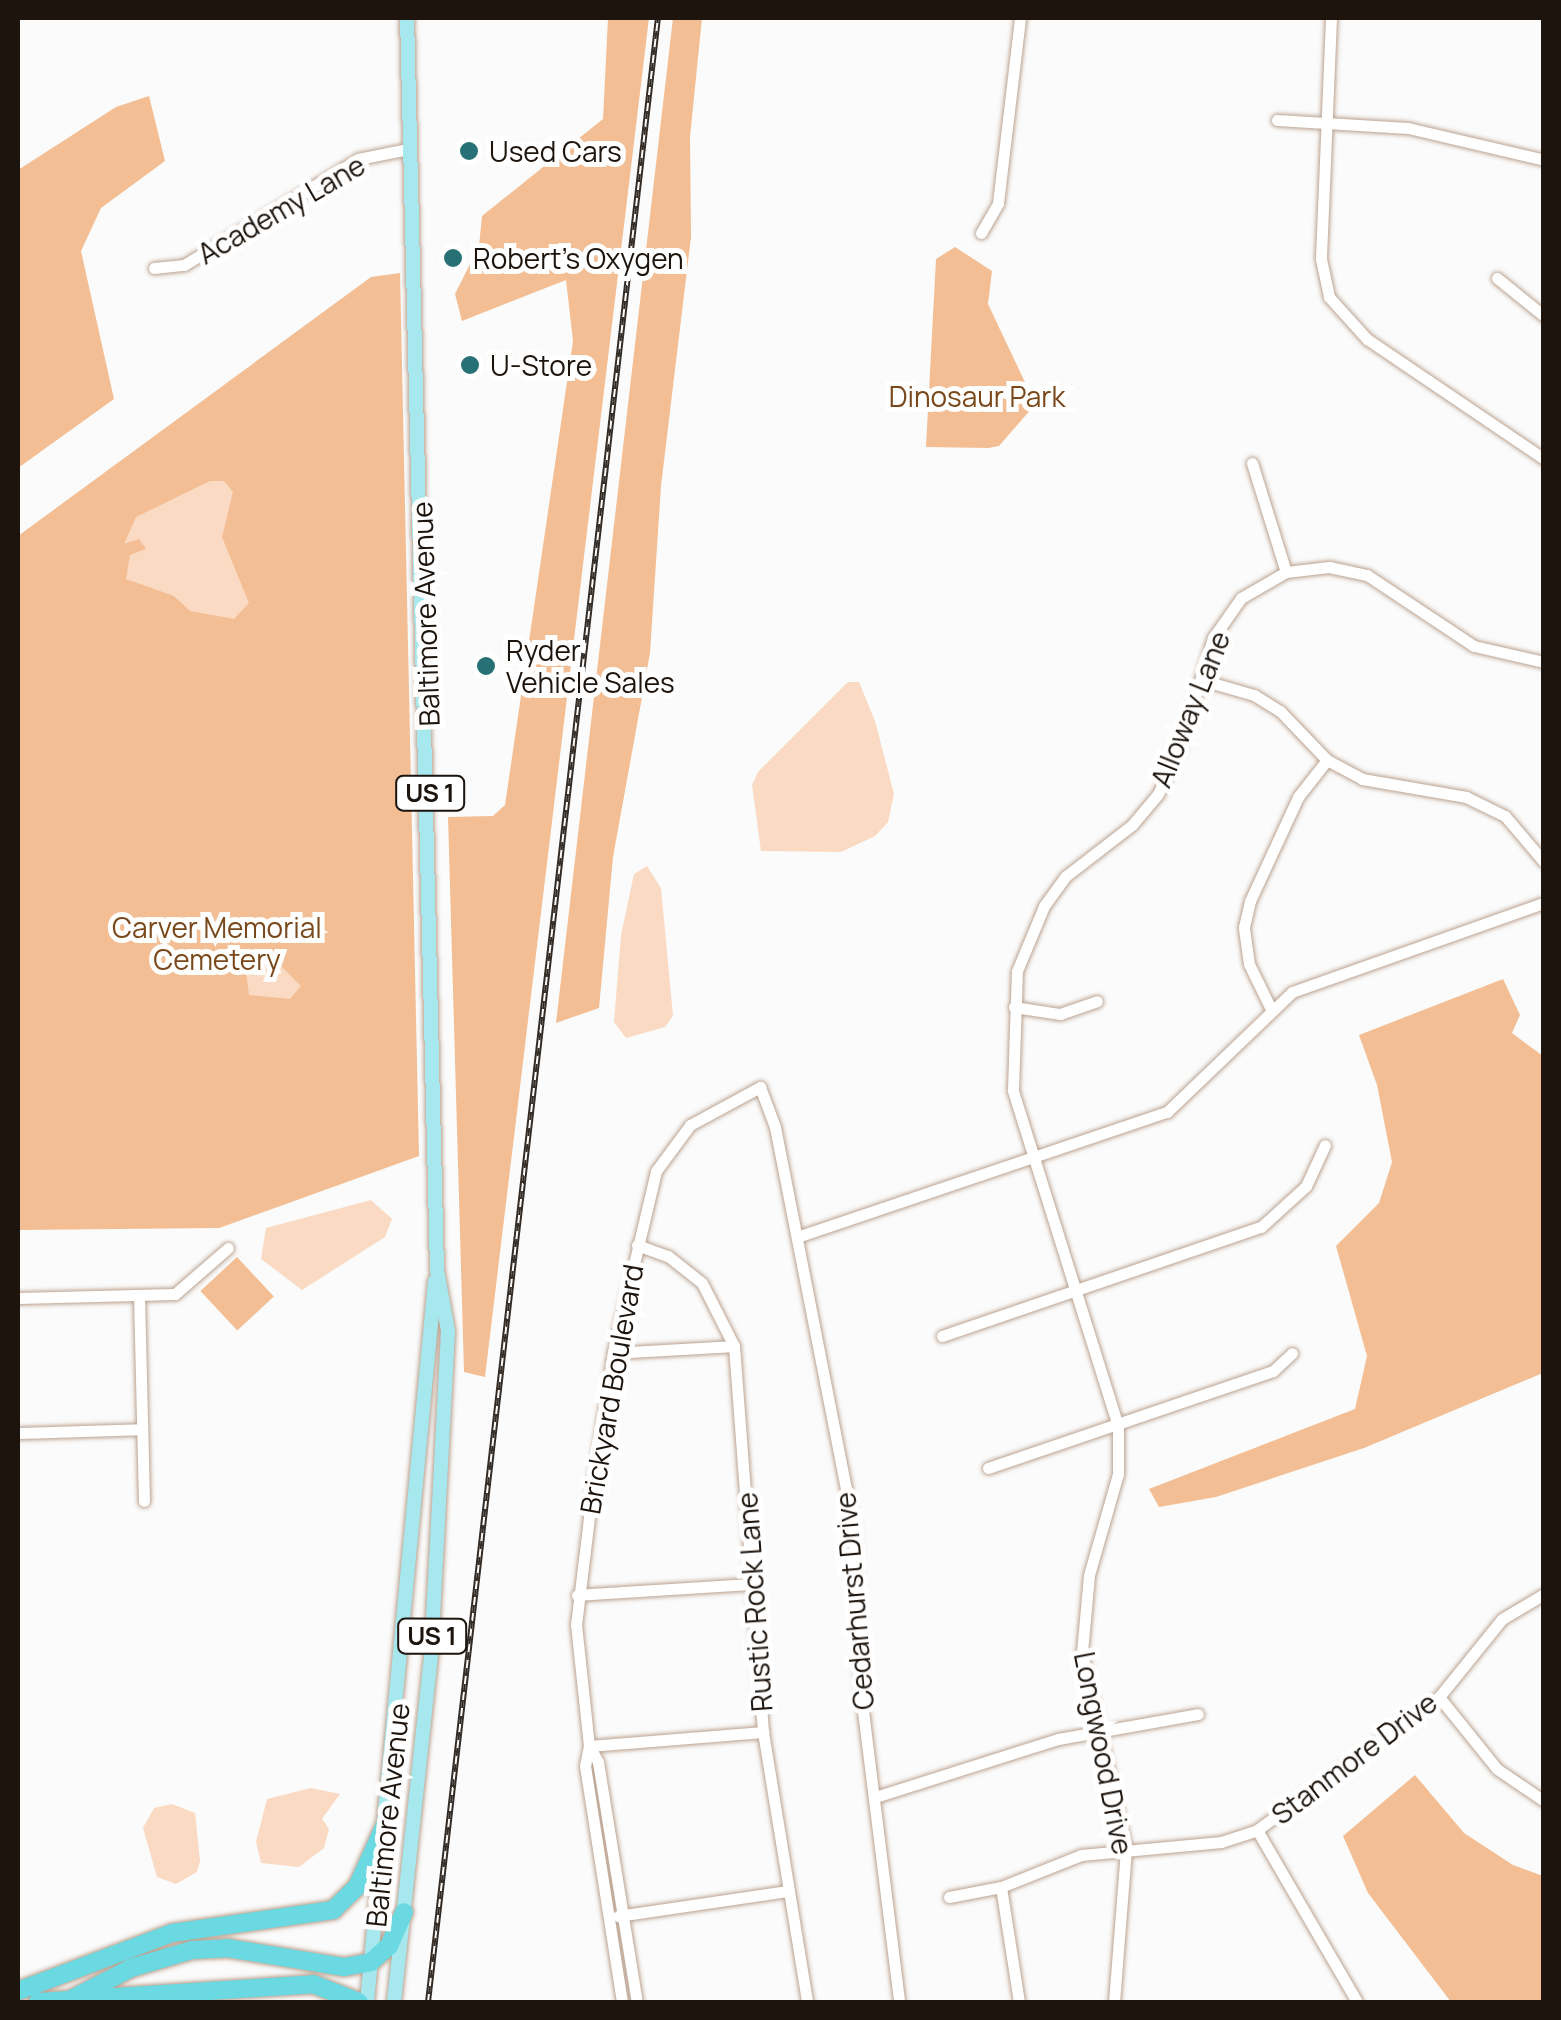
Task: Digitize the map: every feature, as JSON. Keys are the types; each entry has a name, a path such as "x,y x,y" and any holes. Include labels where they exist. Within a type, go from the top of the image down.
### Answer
{"highway":[{"path":"18,1991 172,1933 333,1910 357,1887 385,1825"},
{"path":"71,2000 131,1968 192,1950 227,1948 344,1966 372,1962 389,1946 404,1912"},
{"path":"38,2002 314,1984 358,2002"}],"main road":[{"name":"Baltimore Avenue","path":"367,2002 437,1270 430,797 407,18"},
{"name":"Baltimore Avenue","path":"394,2002 440,1514 448,1330 437,1270"}],"street":[{"path":"981,233 998,203 1020,18"},
{"path":"1331,18 1321,271 1334,306 1367,339 1544,459"},
{"path":"1277,120 1428,131 1544,160"},
{"name":"Academy Lane","path":"154,268 184,265 358,159 408,148"},
{"path":"1497,278 1544,316"},
{"path":"1252,463 1286,572"},
{"name":"Alloway Lane","path":"1035,1161 1013,1090 1017,972 1044,906 1066,876 1132,825 1158,794 1202,680 1213,638 1241,598 1286,572 1328,568 1367,575 1474,646 1544,662"},
{"path":"1202,680 1254,695 1280,711 1327,760 1394,788 1466,797 1505,816 1544,862"},
{"path":"1270,1009 1249,964 1244,927 1250,901 1298,797 1327,760"},
{"path":"797,1237 1035,1161 1167,1112 1270,1009 1333,976 1544,903"},
{"path":"1014,1007 1060,1014 1097,1002"},
{"name":"Cedarhurst Drive","path":"760,1087 797,1237 853,1523 861,1694 878,1796 899,2002"},
{"name":"Brickyard Boulevard","path":"622,2002 585,1766 589,1746 576,1595 612,1352 656,1172 675,1140 704,1114 760,1087"},
{"path":"942,1336 1261,1227 1306,1186 1325,1145"},
{"name":"Longwood Drive","path":"1035,1161 1079,1291 1118,1426 1118,1474 1084,1616 1084,1669 1126,1848 1114,2002"},
{"name":"Rustic Rock Lane","path":"636,1245 668,1256 702,1283 734,1346 763,1732 807,2002"},
{"path":"18,1298 175,1294 228,1248"},
{"path":"139,1296 144,1501"},
{"path":"612,1352 734,1346"},
{"path":"988,1468 1273,1371 1292,1353"},
{"path":"18,1433 142,1429"},
{"path":"576,1595 753,1584"},
{"name":"Stanmore Drive","path":"949,1897 1001,1887 1081,1855 1126,1848 1206,1844 1257,1830 1439,1697 1502,1619 1544,1594"},
{"path":"1439,1697 1497,1769 1544,1800"},
{"path":"878,1796 1100,1731 1198,1714"},
{"path":"589,1746 763,1732"},
{"name":"Brickyard Boulevard","path":"589,1746 598,1762 637,2002"},
{"path":"1257,1830 1357,2002"},
{"path":"1001,1887 1019,2002"},
{"path":"608,1918 786,1891"}],"green space":[{"path":"608,18 649,18 485,1377 464,1372 448,817 493,816 505,805 573,341 566,280 462,321 455,294 479,246 482,216 603,119"},
{"path":"673,18 702,18 690,137 691,237 661,486 650,653 613,857 599,1008 556,1023"},
{"path":"149,96 165,161 101,208 81,251 114,399 18,468 18,170 116,107"},
{"name":"Dinosaur Park","path":"955,247 992,271 988,304 1032,397 1032,408 999,446 926,447 936,259"},
{"name":"Carver Memorial Cemetery","path":"400,273 419,1156 219,1228 18,1230 18,536 371,277"},
{"path":"1503,979 1520,1015 1512,1033 1543,1056 1543,1373 1364,1448 1216,1497 1159,1507 1149,1489 1355,1409 1367,1356 1336,1246 1379,1203 1392,1162 1377,1085 1359,1035"},
{"path":"237,1257 274,1296 237,1331 200,1291"},
{"path":"1415,1775 1464,1833 1513,1865 1543,1876 1543,2002 1451,2002 1368,1893 1343,1836"}],"shaded area":[{"path":"210,481 224,481 233,492 222,537 249,603 234,619 190,611 174,596 126,579 130,555 146,549 139,539 124,544 136,517"},
{"path":"848,682 859,682 875,721 894,794 888,822 875,836 841,852 761,851 752,785 758,772"},
{"path":"647,866 661,888 673,1016 665,1027 626,1038 614,1022 621,935 634,874"},
{"path":"257,966 282,967 301,986 290,999 249,995 246,972"},
{"path":"371,1200 392,1219 385,1237 302,1290 261,1259 266,1228"},
{"path":"311,1788 340,1794 322,1819 329,1829 324,1848 299,1867 261,1863 256,1842 267,1799"},
{"path":"172,1804 195,1813 200,1861 197,1872 176,1884 157,1877 143,1828 154,1808"}],"railway":[{"path":"428,2002 658,18"}],"place":[{"name":"Used Cars","path":"469,151"},
{"name":"Robert's Oxygen","path":"453,258"},
{"name":"U-Store","path":"470,365"},
{"name":"Ryder Vehicle Sales","path":"486,666"}]}
